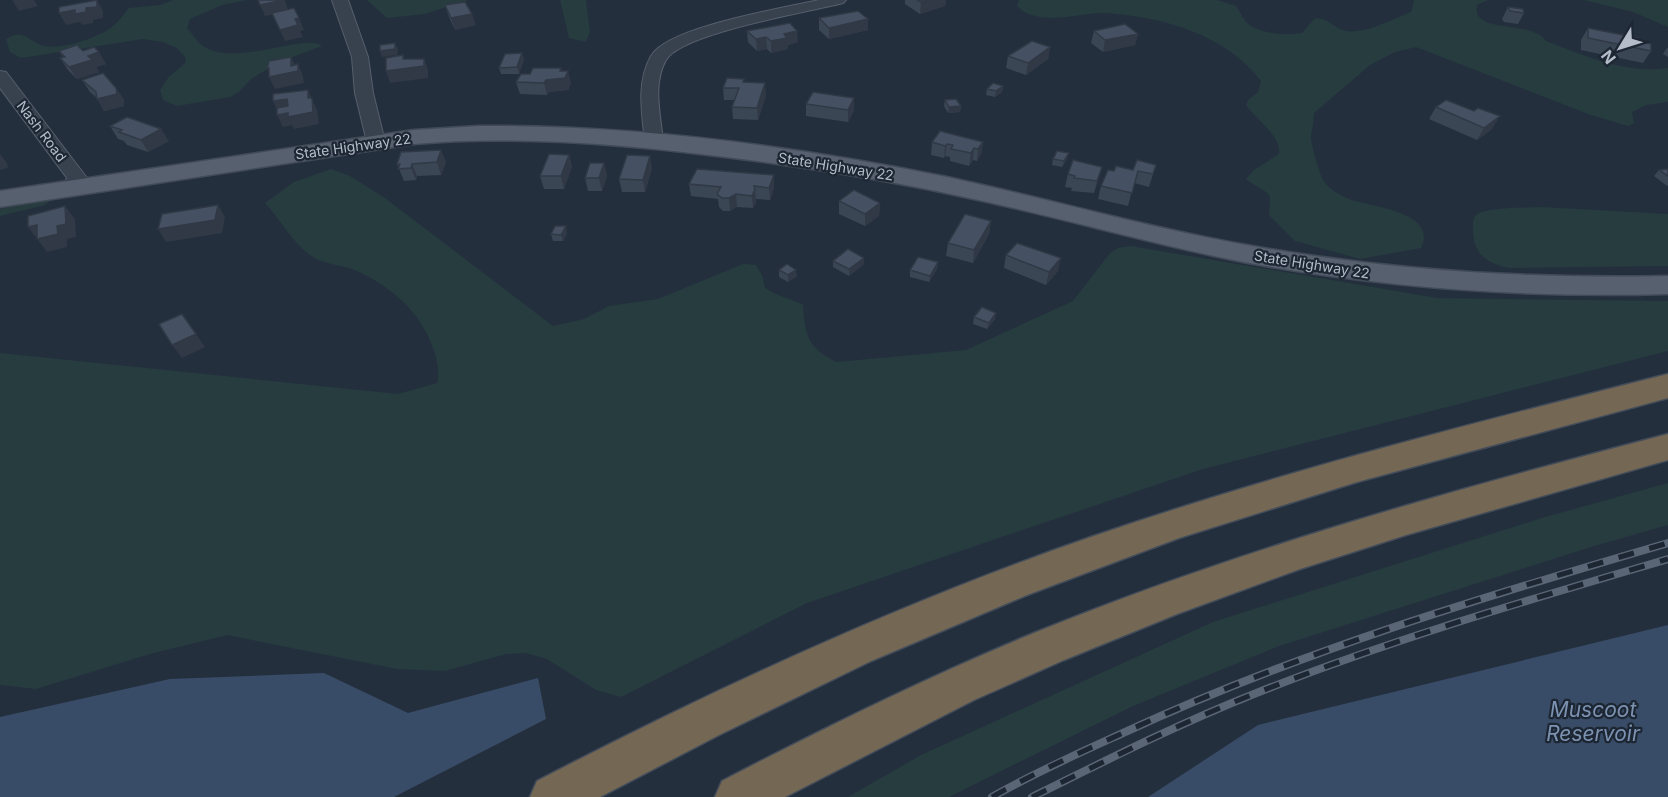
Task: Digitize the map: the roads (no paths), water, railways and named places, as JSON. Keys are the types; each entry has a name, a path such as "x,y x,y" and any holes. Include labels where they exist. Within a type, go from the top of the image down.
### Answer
{"highway":[{"path":"552,797 778,683 922,620 1052,568 1172,525 1327,477 1668,386"},
{"path":"738,797 813,757 950,691 1094,628 1216,583 1370,531 1668,447"}],"main road":[{"name":"State Highway 22","path":"0,199 376,142 481,132 543,133 654,142 783,157 915,180 1037,205 1199,244 1353,270 1446,281 1511,285 1668,285"}],"street":[{"path":"340,0 360,57 364,93 376,142"},
{"path":"654,142 649,91 653,70 659,56 677,42 707,31 838,0"},
{"name":"Nash Road","path":"0,76 77,178 73,187"}],"water":[{"name":"Muscoot Reservoir","path":"1668,625 1668,797 1148,797 1258,725"},
{"path":"324,673 408,713 538,678 546,719 394,797 0,797 0,717 170,679"}],"railway":[{"path":"992,797 1090,748 1256,677 1460,605 1668,543"},
{"path":"1032,797 1142,743 1305,674 1460,622 1668,559"}]}
